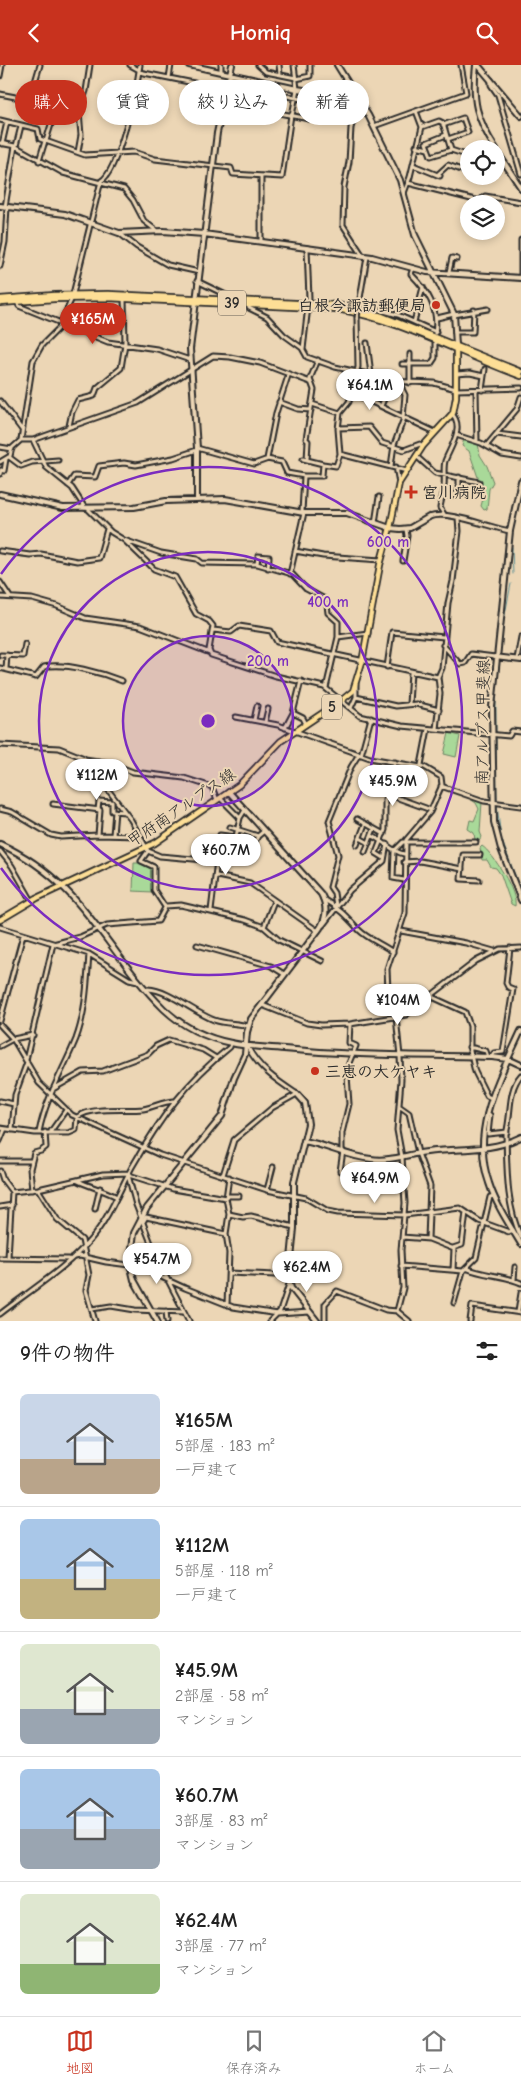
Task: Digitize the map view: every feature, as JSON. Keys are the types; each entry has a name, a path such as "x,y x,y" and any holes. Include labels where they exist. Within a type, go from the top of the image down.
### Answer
{"main road":[{"name":"39","path":"0,299 72,296 308,305"},
{"name":"39","path":"0,303 72,296 230,300 308,305 368,311 435,336 456,347"},
{"path":"456,347 521,372"},
{"path":"452,414 456,389 456,347"},
{"path":"456,347 521,377"},
{"name":"甲府南アルプス線","path":"0,920 32,901 147,849 229,793 245,780 275,746 342,700 356,683 362,662 381,560 399,483 423,446 452,414"}],"street":[{"path":"0,76 2,65"},
{"path":"36,80 40,65"},
{"path":"87,84 90,65"},
{"path":"130,65 179,80"},
{"path":"169,78 171,65"},
{"path":"189,65 297,89"},
{"path":"221,65 221,72"},
{"path":"230,80 232,65"},
{"path":"258,65 266,72 296,78 310,76 310,65"},
{"path":"278,65 280,75"},
{"path":"294,65 297,84"},
{"path":"337,65 346,80"},
{"path":"374,126 466,93 461,65"},
{"path":"477,65 521,116"},
{"path":"477,65 474,104 482,126 491,140"},
{"path":"0,474 1,470 4,471 12,449 20,440 33,361 42,345 61,324 72,296 101,181 110,173 124,136 139,69"},
{"path":"491,79 491,85 498,95 505,116 521,173"},
{"path":"0,94 15,97"},
{"path":"0,120 38,129 40,139 85,155 134,152 155,159 170,159 213,167 231,168 233,174 282,177 291,116 297,94"},
{"path":"287,97 296,99"},
{"path":"404,193 422,127 416,111"},
{"path":"287,115 297,117"},
{"path":"369,117 394,165 404,193 409,220 454,315 456,347"},
{"path":"443,125 463,118 468,132 426,143 431,156 451,150 460,153"},
{"path":"422,127 439,121 443,125 451,150"},
{"path":"7,122 1,143 15,146 62,173 101,181 124,189 133,200 144,221 157,231"},
{"path":"39,161 51,125"},
{"path":"78,152 81,135 80,125"},
{"path":"197,499 197,449 190,360 195,300 219,125"},
{"path":"318,360 310,382 314,390 306,439 308,441 305,459 336,466 340,454 338,427 340,413 346,408 353,392 357,373 358,318 365,256 343,225 344,187 349,162 352,125"},
{"path":"0,266 5,242 6,207 15,146 21,126"},
{"path":"416,146 428,149"},
{"path":"505,163 521,188"},
{"path":"413,165 438,175 448,165 460,170"},
{"path":"260,241 261,176"},
{"path":"408,183 479,201 485,197 521,201"},
{"path":"0,206 65,214 119,233 137,247 168,265 199,272"},
{"path":"119,233 157,231 204,234 365,256 434,272 521,278 521,241"},
{"path":"303,349 308,305 307,248"},
{"path":"449,272 452,258 457,259"},
{"path":"402,364 431,364 435,359 437,318 430,297 411,274 413,268"},
{"path":"198,281 228,296 230,300"},
{"path":"414,322 419,295 423,287"},
{"path":"69,426 72,412 78,400 94,396 97,388 110,376 120,371 125,344 124,298"},
{"path":"17,302 19,306 51,317 61,324 108,342 171,353 190,360"},
{"path":"249,304 249,307 267,317 284,335 303,349 307,357 346,370 370,374 387,381 434,383 456,389 521,388"},
{"path":"359,304 414,322 435,336"},
{"path":"437,318 488,309"},
{"path":"455,332 473,332 474,310"},
{"path":"367,343 370,374 368,399"},
{"path":"410,354 410,383"},
{"path":"20,440 33,440 138,403 164,389 190,369 213,356 230,357 260,363 288,376 310,382"},
{"path":"482,390 484,369"},
{"path":"346,370 342,389 353,392 435,432"},
{"path":"456,373 484,376"},
{"path":"268,459 269,444 279,402 288,376"},
{"path":"381,406 387,381"},
{"path":"391,466 394,445 404,418 405,395 402,383"},
{"path":"476,390 477,441"},
{"path":"487,445 516,409 521,397"},
{"path":"0,401 22,430"},
{"path":"279,402 298,409 311,409"},
{"path":"312,404 340,413"},
{"path":"0,407 5,408"},
{"path":"444,514 440,508 443,495 445,462 456,435 456,420 452,414"},
{"path":"338,427 369,427 382,443 394,445 404,450 420,444 423,446"},
{"path":"496,433 521,437"},
{"path":"456,435 487,445 499,455 521,458"},
{"path":"33,440 52,473 68,485 86,508 107,529 124,540 154,569 177,580 194,611 198,616 209,621 213,630 210,653"},
{"path":"0,447 12,449"},
{"path":"68,485 74,476 95,477 99,466 124,463 136,465 173,458 197,449 254,464 268,459 282,462 287,473 304,476 322,476 323,464"},
{"path":"340,454 407,471"},
{"path":"8,457 21,466 44,460 58,460"},
{"path":"0,462 8,457"},
{"path":"416,457 428,469 479,482"},
{"path":"396,467 399,483"},
{"path":"290,574 303,512 304,476"},
{"path":"443,495 453,496 459,490 459,477"},
{"name":"南アルプス甲斐線","path":"521,481 510,531 492,691 493,802 497,837 521,900"},
{"path":"0,493 48,507 134,507 197,499 225,499 303,512 347,513 390,528 406,529 429,517 444,514 510,531"},
{"path":"375,523 378,497"},
{"path":"436,729 440,693 438,677 442,668 444,637 453,581 459,531 458,518"},
{"path":"0,551 30,555 41,554 77,561 99,558 107,529"},
{"path":"403,561 406,529"},
{"path":"124,540 161,553 197,559 202,563 257,565 290,574 301,585 325,601 328,613 338,622 338,637 326,688"},
{"path":"295,551 323,556 381,560"},
{"path":"257,565 258,556 269,557 268,568"},
{"path":"0,582 10,597"},
{"path":"0,597 43,601 85,618 140,626 222,659 326,688 358,715 402,726 428,729 509,736 512,731 521,732"},
{"path":"213,630 231,632 238,627 271,631 277,642 438,677"},
{"path":"386,667 392,632 444,637"},
{"path":"338,637 368,633"},
{"path":"443,645 460,664 465,663 471,654 519,660 521,637"},
{"path":"1,655 23,656 25,644"},
{"path":"6,669 8,655"},
{"path":"0,668 36,677 44,667 86,669 122,681"},
{"path":"409,704 411,672"},
{"path":"286,728 293,713 301,681"},
{"path":"351,708 356,697 356,683"},
{"path":"356,697 396,706 416,704 439,710"},
{"path":"254,721 257,706"},
{"path":"265,722 268,709"},
{"path":"293,713 303,718 306,724"},
{"path":"236,717 286,728 360,755 422,767 441,777 441,786 431,810 406,840 394,851 393,878 404,880"},
{"path":"337,907 334,893 330,887 338,855 329,821 351,767 360,755 372,718"},
{"path":"422,767 420,762 428,729"},
{"path":"0,745 59,748 84,759 110,763 133,772 204,783 212,787 219,799 240,817"},
{"path":"84,759 125,812 147,849 160,855 216,861"},
{"path":"384,858 376,853 384,834 387,794 395,762"},
{"path":"441,786 493,802 521,806"},
{"path":"229,793 324,899 337,907 359,930 393,951"},
{"path":"387,794 431,810"},
{"path":"98,835 101,813 98,810 99,801 112,802 112,811 125,812"},
{"path":"53,804 98,810"},
{"path":"0,809 12,813 55,836 78,838 98,835 139,836"},
{"path":"234,848 240,817 245,809"},
{"path":"113,835 115,811"},
{"path":"357,819 384,834"},
{"path":"357,845 366,824"},
{"path":"230,827 258,836"},
{"path":"365,852 374,829"},
{"path":"218,849 232,850 234,848 250,852 258,836 264,831"},
{"path":"211,911 217,876 216,861 220,835 236,837"},
{"path":"372,836 381,840 394,851 404,854"},
{"path":"360,839 370,843"},
{"path":"406,840 476,842"},
{"path":"397,1311 403,1293 401,1266 405,1215 402,1157 397,1130 400,1106 400,1056 396,1017 388,991 387,969 401,931 404,913 404,854 406,840"},
{"path":"0,844 35,863 63,887 165,1009 183,1023 204,1034 231,1043 247,1045 351,1055 490,1057 508,1059 521,1065"},
{"path":"157,1321 136,1285 131,1265 132,1240 142,1220 165,1187 224,1113 247,1045 248,1026 261,1005 350,890 384,861 386,844"},
{"path":"147,849 141,861 154,867 154,890 165,907"},
{"path":"0,851 16,872 32,901"},
{"path":"479,880 461,879 463,855 480,855"},
{"path":"404,862 420,861 462,869"},
{"path":"217,876 250,883 318,931"},
{"path":"322,925 326,912 324,899"},
{"path":"264,927 274,901"},
{"path":"165,907 178,905 211,911 264,927 279,940 322,961"},
{"path":"53,944 80,937 107,925 158,921 165,907"},
{"path":"0,927 89,954 129,979 141,982"},
{"path":"401,931 466,943 494,951"},
{"path":"23,935 0,1023 39,1083 66,1110 77,1117 117,1137 145,1147 160,1155 267,1190 306,1198 328,1211 405,1215 460,1209 484,1223 508,1231 513,1230"},
{"path":"12,1130 15,1095 33,1035 37,1007 53,944"},
{"path":"197,945 270,966 284,974"},
{"path":"490,1057 494,1053 503,1052 509,1023 513,989 508,987 506,983 510,948"},
{"path":"261,1005 313,1024 350,1024 406,1015 468,967 494,951 521,948"},
{"path":"39,1132 44,1108 77,1036 87,991 89,954"},
{"path":"148,989 165,993 172,999 212,1019 248,1026"},
{"path":"430,995 465,1012 470,1026 469,1047 475,1072 487,1096 491,1098"},
{"path":"350,1024 349,1043 356,1046 351,1055 347,1075 349,1104 342,1133 343,1151 340,1171 403,1173"},
{"path":"521,1031 491,1098 486,1114 483,1149 485,1169 494,1196 521,1244"},
{"path":"0,1046 12,1039 33,1035"},
{"path":"52,1089 84,1072 103,1071 148,1054 156,1046 168,1040 203,1050 216,1058"},
{"path":"0,1314 84,1247 102,1224 128,1174 174,1101 216,1058 230,1047 231,1043"},
{"path":"247,1045 256,1060 268,1074 297,1094 305,1103 308,1112 304,1141 296,1173 290,1285 278,1314 270,1321"},
{"path":"469,1047 486,1051 490,1057"},
{"path":"521,1075 511,1093 506,1144 512,1209 521,1237"},
{"path":"222,1175 234,1140 272,1108 297,1094"},
{"path":"0,1101 14,1103"},
{"path":"77,1117 87,1112 142,1109 159,1103 174,1101"},
{"path":"400,1106 409,1113 418,1153 429,1182 428,1239"},
{"path":"51,1131 66,1110"},
{"path":"486,1114 490,1115 488,1134 507,1131"},
{"path":"0,1128 69,1133 76,1130 77,1117"},
{"path":"0,1141 5,1129"},
{"path":"32,1190 30,1169 34,1153 46,1147 45,1132"},
{"path":"304,1141 369,1159 383,1160 418,1153 483,1149 506,1144 521,1137"},
{"path":"0,1161 32,1161"},
{"path":"267,1190 273,1167"},
{"path":"0,1171 2,1181 12,1192 8,1257"},
{"path":"128,1174 142,1220 166,1279 188,1321"},
{"path":"12,1192 38,1189 103,1175 128,1174 165,1187 226,1197 239,1196"},
{"path":"228,1305 229,1253 226,1234 229,1214 226,1197 229,1177"},
{"path":"78,1181 89,1187 100,1188 117,1197"},
{"path":"95,1209 100,1188"},
{"path":"38,1189 57,1219 81,1238 89,1275 86,1289 95,1321"},
{"path":"454,1303 465,1270 476,1258 490,1197 494,1196"},
{"path":"0,1207 12,1205"},
{"path":"402,1237 428,1239 453,1248 462,1245 466,1212"},
{"path":"229,1214 243,1217 251,1216 294,1227"},
{"path":"142,1220 146,1217 226,1234"},
{"path":"453,1248 456,1253 453,1271"},
{"path":"0,1258 86,1257 106,1263 131,1265 228,1305 278,1314 310,1311"},
{"path":"401,1266 453,1271 465,1270 521,1283"},
{"path":"514,1280 515,1267"},
{"path":"229,1273 275,1275"},
{"path":"290,1285 317,1321"},
{"path":"325,1321 325,1304 337,1291 386,1310 397,1311 409,1321"},
{"path":"470,1321 472,1306 519,1313 521,1293"},
{"path":"92,1309 111,1306 184,1312"},
{"path":"166,1311 167,1321"}],"green space":[{"path":"464,439 478,443 480,455 487,466 493,482 489,489 487,509 484,510 481,506 484,495 469,451 462,446"},
{"path":"449,733 460,736 456,757 444,754"},
{"path":"472,797 482,802 480,832 482,837 479,841 475,840 474,833 468,829 470,820 474,821 479,809 476,803 470,799"},
{"path":"482,846 492,856 509,883 513,892 515,906 511,904 501,875 496,868 491,867 487,860 482,860 480,848"},
{"path":"134,863 153,867 152,892 133,891"}],"waterway":[{"path":"512,547 513,574"},
{"path":"502,630 511,584"},
{"path":"496,688 496,734"},
{"path":"496,737 497,800"},
{"path":"497,805 501,838 521,891"}],"place":[{"name":"白根今諏訪郵便局","path":"436,305"},
{"name":"宮川病院","path":"411,492"},
{"name":"三恵の大ケヤキ","path":"315,1071"}]}
